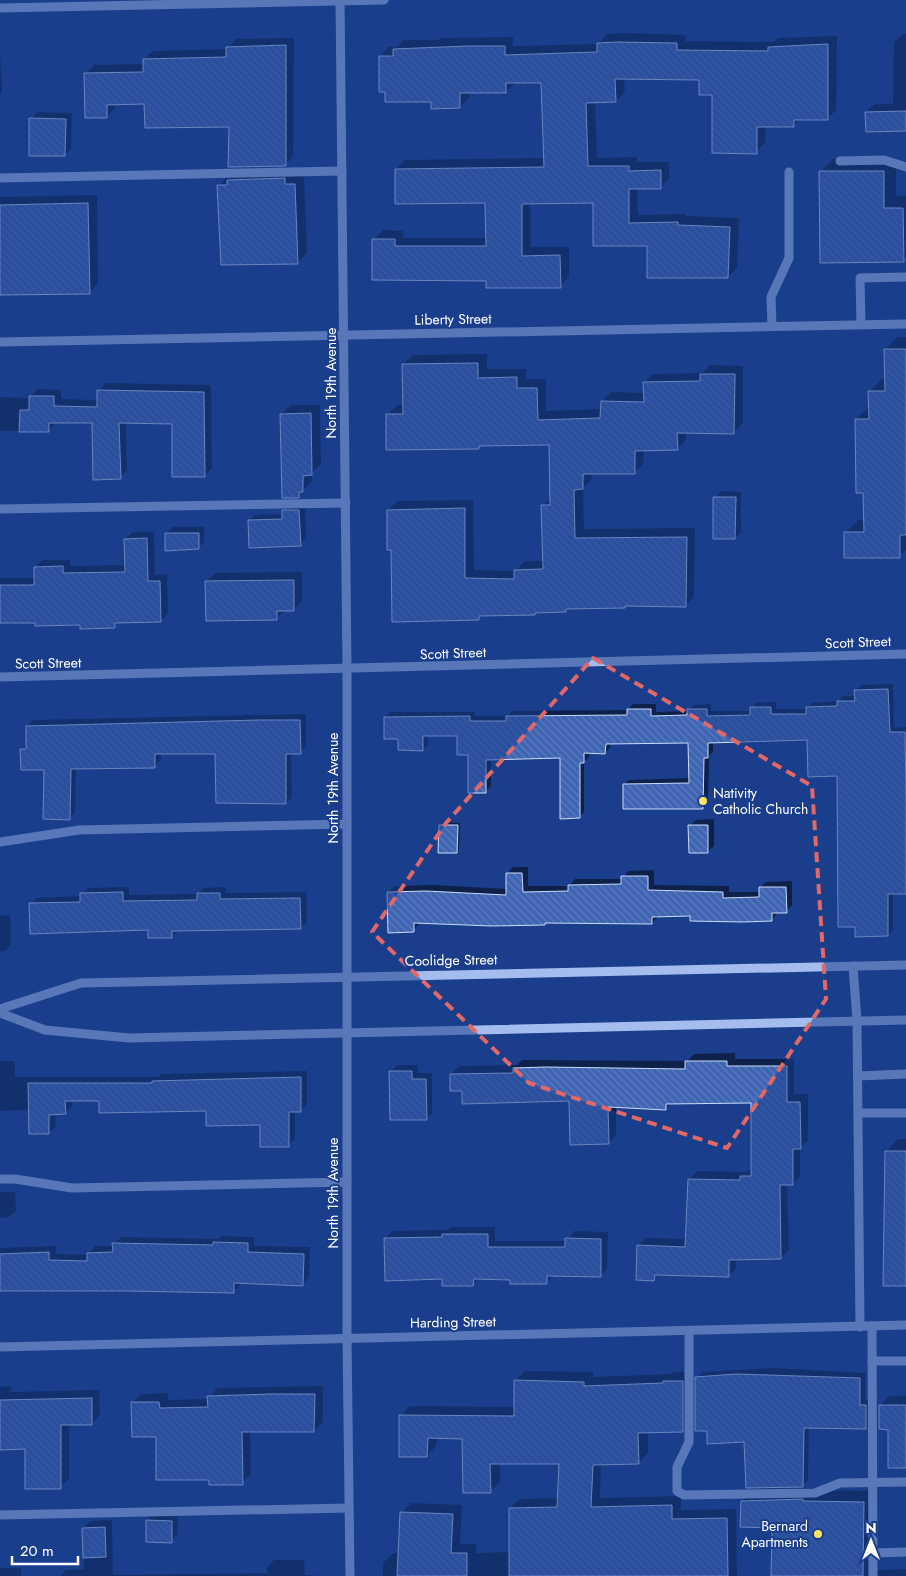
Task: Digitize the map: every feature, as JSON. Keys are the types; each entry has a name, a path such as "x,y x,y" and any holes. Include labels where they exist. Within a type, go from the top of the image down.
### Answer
{"street":[{"name":"North 19th Avenue","path":"340,0 346,503 347,1338 350,1576"},
{"path":"0,8 384,0"},
{"path":"840,161 884,160 906,166"},
{"path":"0,178 342,170"},
{"path":"772,326 771,298 789,258 789,172"},
{"path":"861,324 860,278 906,277"},
{"name":"Liberty Street","path":"0,342 906,324"},
{"path":"0,509 346,503"},
{"name":"Scott Street","path":"0,677 906,654"},
{"path":"0,842 79,830 347,824"},
{"name":"Coolidge Street","path":"0,1008 82,983 906,965"},
{"path":"853,966 857,1020 860,1327"},
{"path":"0,1012 45,1030 80,1035 129,1038 347,1031 906,1020"},
{"path":"858,1076 906,1074"},
{"path":"858,1113 906,1113"},
{"path":"0,1179 15,1179 72,1188 347,1182"},
{"name":"Harding Street","path":"0,1347 906,1325"},
{"path":"872,1327 873,1576"},
{"path":"689,1331 689,1442 677,1467 677,1491 684,1496 816,1493 840,1484 906,1482"},
{"path":"872,1361 906,1361"},
{"path":"0,1515 349,1508"},
{"path":"873,1553 906,1552"}],"highlighted area":[{"path":"593,658 812,786 826,999 727,1148 529,1083 372,932 446,823"}],"building":[{"path":"597,43 677,43 677,50 768,51 768,47 828,44 828,120 794,120 794,127 757,127 757,154 712,153 712,95 699,95 699,80 615,79 616,102 586,103 588,166 629,166 629,171 661,170 661,189 629,189 629,223 678,222 678,225 730,227 728,278 647,278 647,246 593,246 593,203 522,204 522,256 560,255 561,288 486,288 486,281 372,280 372,239 395,239 395,246 486,246 485,203 395,204 395,169 544,167 541,83 506,83 506,93 460,93 460,108 431,109 431,102 385,102 385,92 379,92 379,56 393,56 393,49 469,46 505,46 505,55 597,52"},
{"path":"286,45 286,166 228,167 229,127 145,128 144,104 107,105 107,118 85,118 84,73 143,72 143,59 226,57 226,47"},
{"path":"906,111 906,131 866,132 865,112"},
{"path":"29,118 66,119 65,156 29,156"},
{"path":"819,171 884,171 884,208 903,208 904,262 820,263"},
{"path":"285,178 285,184 295,184 298,264 221,265 217,185 227,185 227,180"},
{"path":"88,203 90,294 0,295 0,205"},
{"path":"884,349 906,349 906,535 900,535 900,558 844,558 844,532 864,532 863,493 856,493 855,419 869,419 868,391 885,391"},
{"path":"478,363 478,378 517,377 517,388 537,388 538,420 600,418 601,401 644,402 643,382 700,381 700,374 735,374 734,434 677,433 678,450 635,451 635,474 583,474 583,489 574,490 575,538 687,537 686,607 625,606 625,608 566,609 566,612 535,613 535,615 479,616 479,620 392,622 391,550 387,550 387,510 465,508 465,578 514,579 514,570 543,569 541,505 550,505 549,445 479,446 479,449 386,450 386,414 403,414 402,364"},
{"path":"97,390 204,392 205,477 172,477 172,424 119,423 121,479 93,480 92,423 49,423 49,432 19,432 20,410 29,410 29,396 54,396 54,406 97,407"},
{"path":"311,413 312,475 303,476 303,492 299,492 299,498 282,498 280,414"},
{"path":"713,497 736,497 735,539 713,539"},
{"path":"282,510 299,510 301,546 249,548 248,520 282,519"},
{"path":"165,533 199,533 199,549 165,551"},
{"path":"147,538 148,581 160,581 161,622 115,623 115,628 80,629 80,625 35,626 35,623 0,623 0,585 34,585 34,567 63,566 63,573 125,572 124,539"},
{"path":"294,580 294,611 277,611 277,620 206,621 205,581"},
{"path":"888,689 890,732 905,732 906,894 888,894 888,936 855,937 855,927 838,927 837,776 808,777 807,740 708,743 708,758 704,758 703,809 623,809 623,784 689,783 688,743 606,744 605,754 584,753 584,763 580,763 580,818 560,819 560,758 486,760 486,793 468,793 468,755 457,755 457,736 423,736 423,751 398,750 398,739 384,739 384,717 470,716 470,721 506,721 506,716 627,715 627,709 651,709 651,716 687,715 687,709 707,709 707,716 750,715 750,707 771,707 771,714 806,714 806,707 837,706 837,701 855,701 854,690"},
{"path":"300,720 301,754 286,754 286,804 216,803 215,754 155,754 155,768 71,769 70,820 43,819 44,770 21,770 20,749 26,749 26,726"},
{"path":"439,825 458,825 457,853 438,853"},
{"path":"688,825 708,825 708,853 689,853"},
{"path":"506,873 522,873 523,892 568,891 568,885 621,884 621,876 648,876 648,890 723,892 723,898 759,897 759,887 786,887 787,913 772,913 772,921 743,922 690,921 690,916 652,917 652,924 545,923 545,925 492,926 414,923 414,932 388,933 387,892 426,891 506,895"},
{"path":"123,892 123,901 197,900 197,893 220,893 220,899 300,898 301,929 172,931 172,938 148,938 148,930 30,934 29,903 80,902 80,893"},
{"path":"685,1061 727,1061 727,1066 787,1066 787,1102 800,1102 801,1149 793,1149 793,1185 780,1185 781,1259 729,1260 729,1277 655,1275 654,1281 636,1280 637,1245 685,1247 688,1179 740,1180 740,1176 751,1176 751,1103 666,1104 666,1110 608,1107 609,1144 570,1145 569,1101 462,1104 462,1091 450,1091 450,1074 513,1073 513,1068 546,1067 685,1069"},
{"path":"389,1071 412,1071 412,1079 426,1079 427,1120 390,1120"},
{"path":"301,1077 301,1112 289,1112 289,1147 260,1147 260,1125 206,1126 206,1111 99,1113 99,1101 65,1101 66,1114 49,1115 49,1134 29,1134 28,1083 152,1083 152,1081"},
{"path":"885,1151 906,1151 906,1286 883,1286"},
{"path":"442,1234 488,1234 488,1247 565,1247 565,1238 601,1239 601,1277 547,1276 547,1284 510,1284 510,1280 474,1279 473,1286 442,1286 442,1279 385,1281 384,1238 442,1237"},
{"path":"213,1242 248,1243 248,1252 304,1254 303,1286 234,1283 234,1293 0,1291 0,1254 49,1252 49,1260 87,1261 87,1253 113,1252 112,1243 213,1245"},
{"path":"736,1374 860,1378 860,1405 866,1405 866,1429 804,1428 803,1487 746,1488 744,1442 707,1444 707,1431 695,1431 695,1377"},
{"path":"514,1380 584,1382 584,1386 683,1381 683,1432 638,1433 639,1464 593,1465 591,1507 672,1505 672,1519 727,1518 728,1576 509,1576 509,1508 557,1507 559,1464 490,1464 491,1493 463,1493 462,1439 428,1438 427,1457 399,1457 399,1415 514,1416"},
{"path":"315,1394 314,1432 242,1432 243,1485 209,1485 209,1480 156,1480 156,1437 132,1437 131,1402 159,1402 160,1408 208,1407 207,1396"},
{"path":"92,1398 92,1425 61,1425 61,1489 25,1489 25,1449 0,1450 0,1400"},
{"path":"879,1405 906,1405 906,1468 888,1468 888,1430 879,1429"},
{"name":"Bernard Apartments","path":"803,1499 803,1501 864,1502 863,1576 771,1576 772,1528 740,1527 741,1501"},
{"path":"400,1512 453,1514 451,1553 467,1553 467,1576 397,1576"},
{"path":"146,1520 172,1521 172,1543 146,1542"},
{"path":"105,1527 106,1557 83,1558 82,1528"}],"place":[{"name":"Nativity Catholic Church","path":"703,801"},
{"name":"Bernard Apartments","path":"818,1534"}]}
